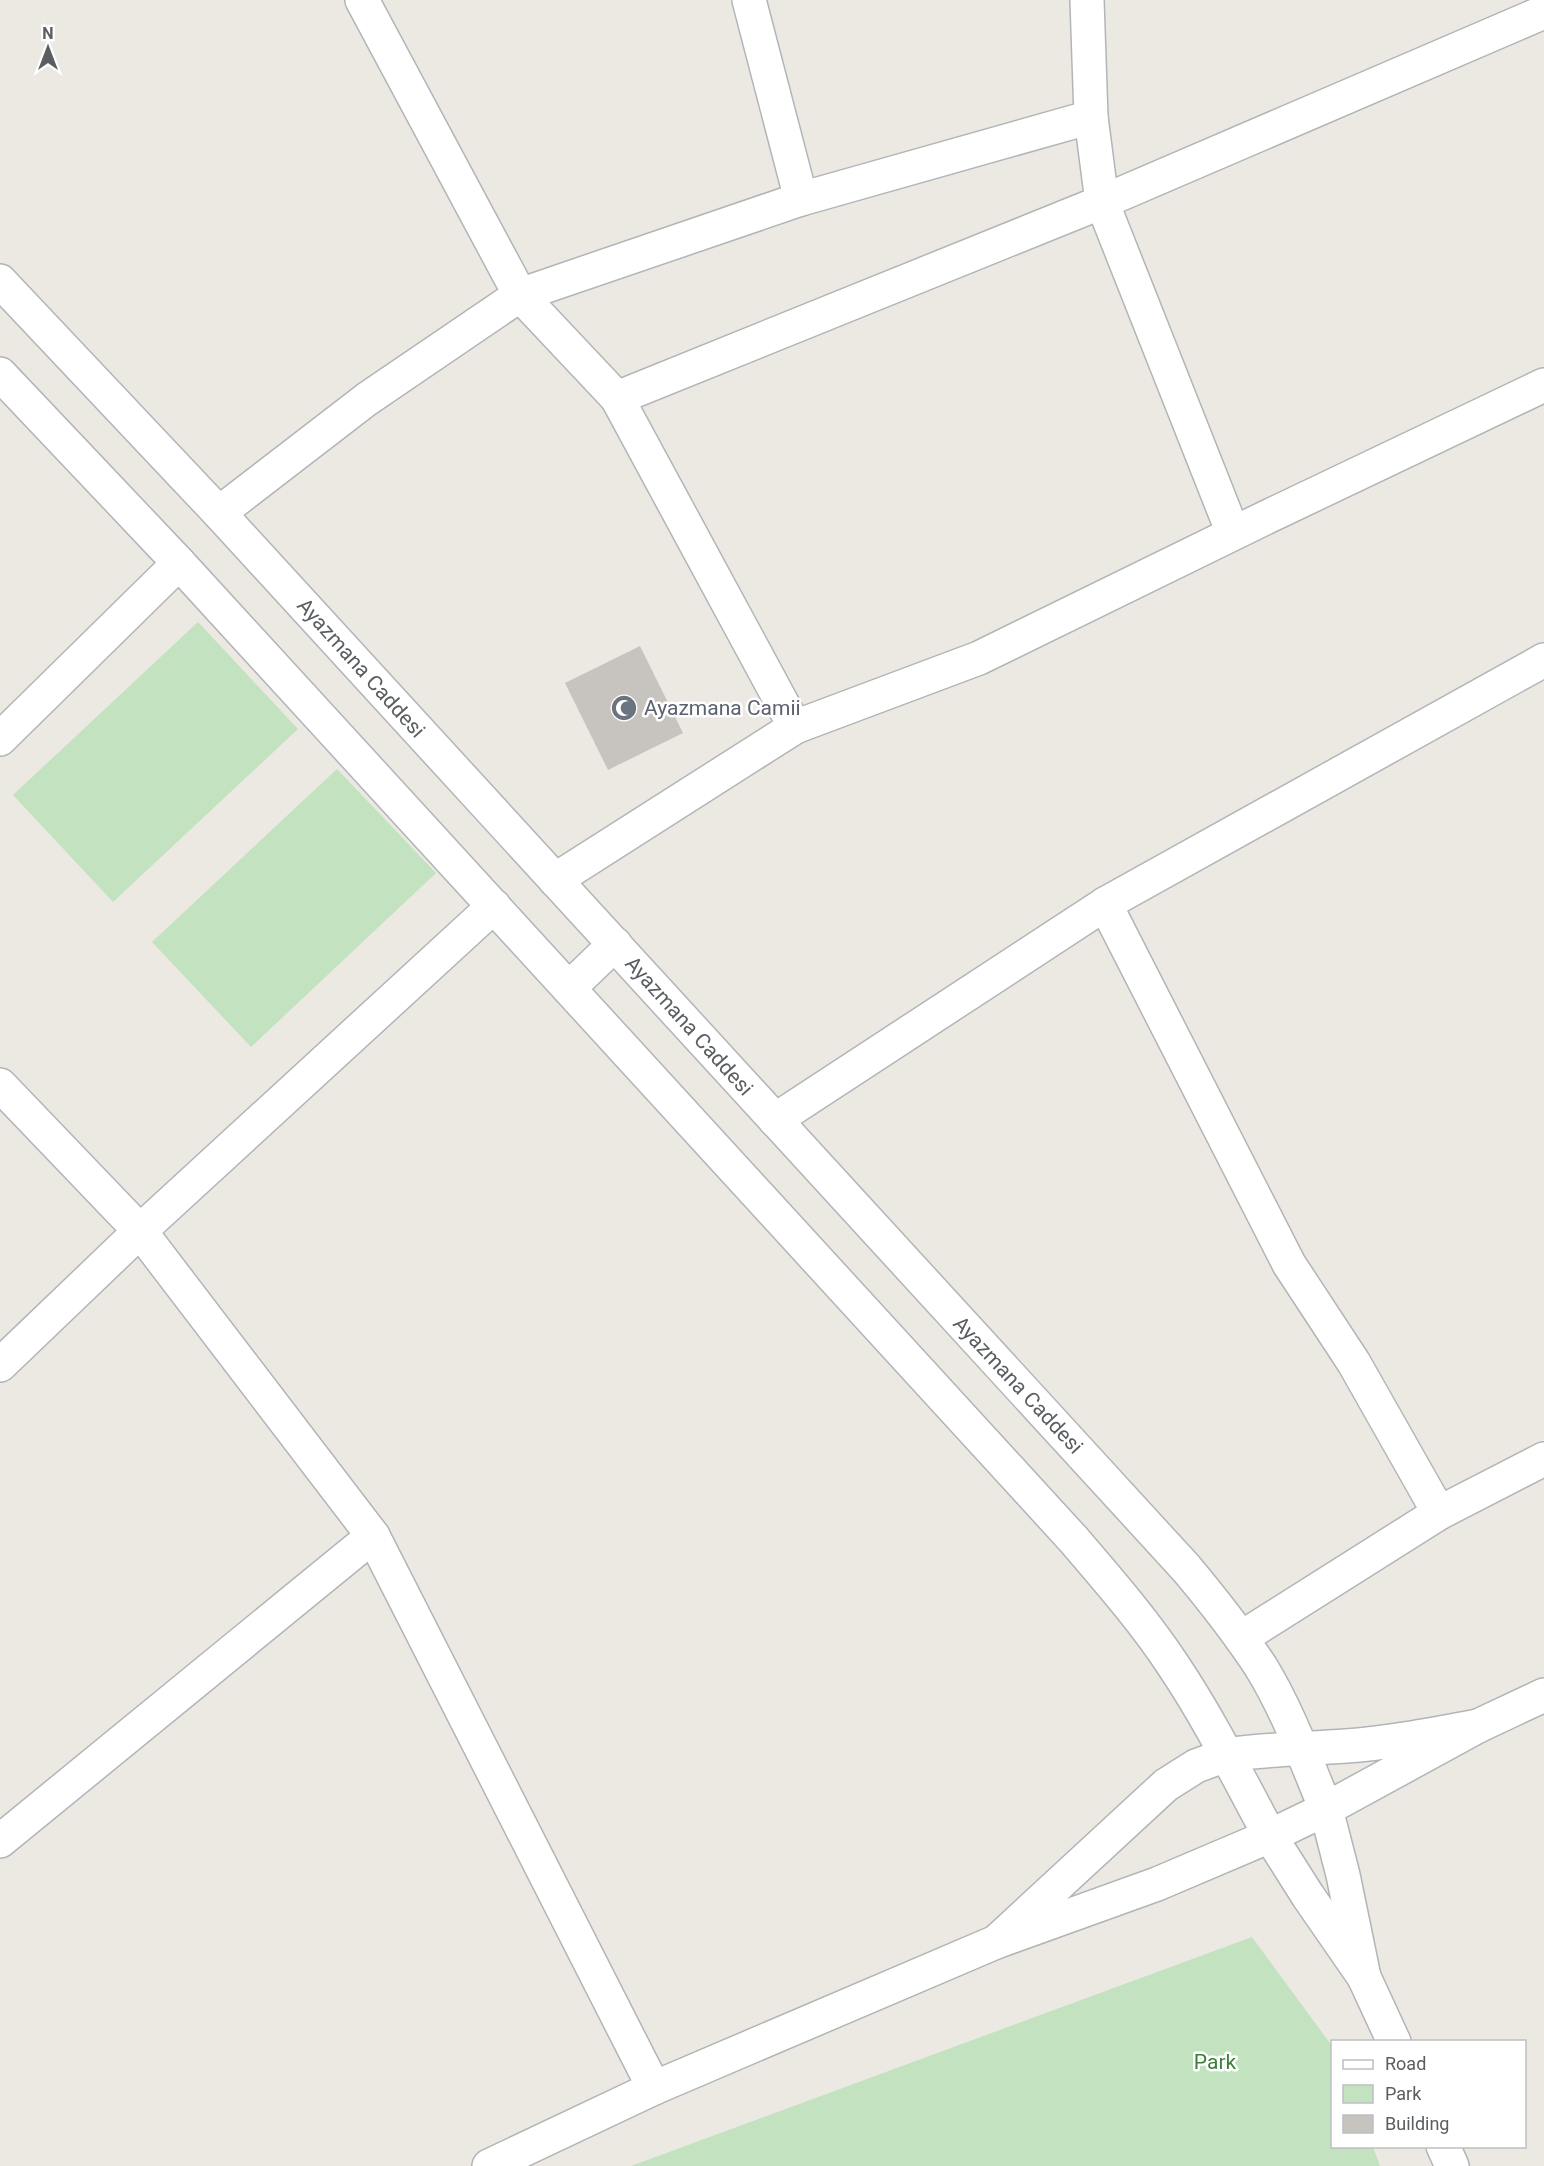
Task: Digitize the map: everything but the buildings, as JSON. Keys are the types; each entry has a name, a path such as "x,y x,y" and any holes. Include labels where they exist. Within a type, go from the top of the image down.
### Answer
{"street":[{"path":"362,0 520,295 617,398 795,727"},
{"path":"748,0 801,200"},
{"path":"1086,0 1091,117 1102,202 1233,533"},
{"path":"617,398 1102,202 1544,12"},
{"path":"219,513 367,399 520,295 801,200 1091,117"},
{"name":"Ayazmana Caddesi","path":"0,281 219,513 1186,1568 1220,1609 1261,1668 1294,1731 1326,1809 1343,1875 1364,1977"},
{"path":"0,374 179,563 1074,1540 1125,1599 1174,1665 1270,1836 1364,1977 1393,2040"},
{"path":"555,880 795,727 979,658 1233,533 1544,385"},
{"path":"0,739 179,563"},
{"path":"775,1120 1105,904 1544,660"},
{"path":"1105,904 1289,1264 1354,1363 1439,1513"},
{"path":"0,1365 140,1231 494,906"},
{"path":"569,988 615,945"},
{"path":"0,1085 140,1231 373,1536 654,2088"},
{"path":"1240,1638 1439,1513 1544,1459"},
{"path":"0,1841 373,1536"},
{"path":"489,2166 654,2088 996,1942 1157,1884 1270,1836 1326,1809 1478,1726 1544,1695"},
{"path":"996,1942 1166,1785 1196,1766 1226,1755 1263,1749 1392,1742 1478,1726"},
{"path":"1444,2148 1452,2166"}],"green space":[{"path":"198,622 298,729 113,902 13,795"},
{"path":"337,769 436,873 251,1047 152,942"},
{"name":"Park","path":"1252,1937 1331,2045 1331,2148 1373,2148 1380,2166 631,2166"}],"place":[{"name":"Ayazmana Camii","path":"624,708"}]}
